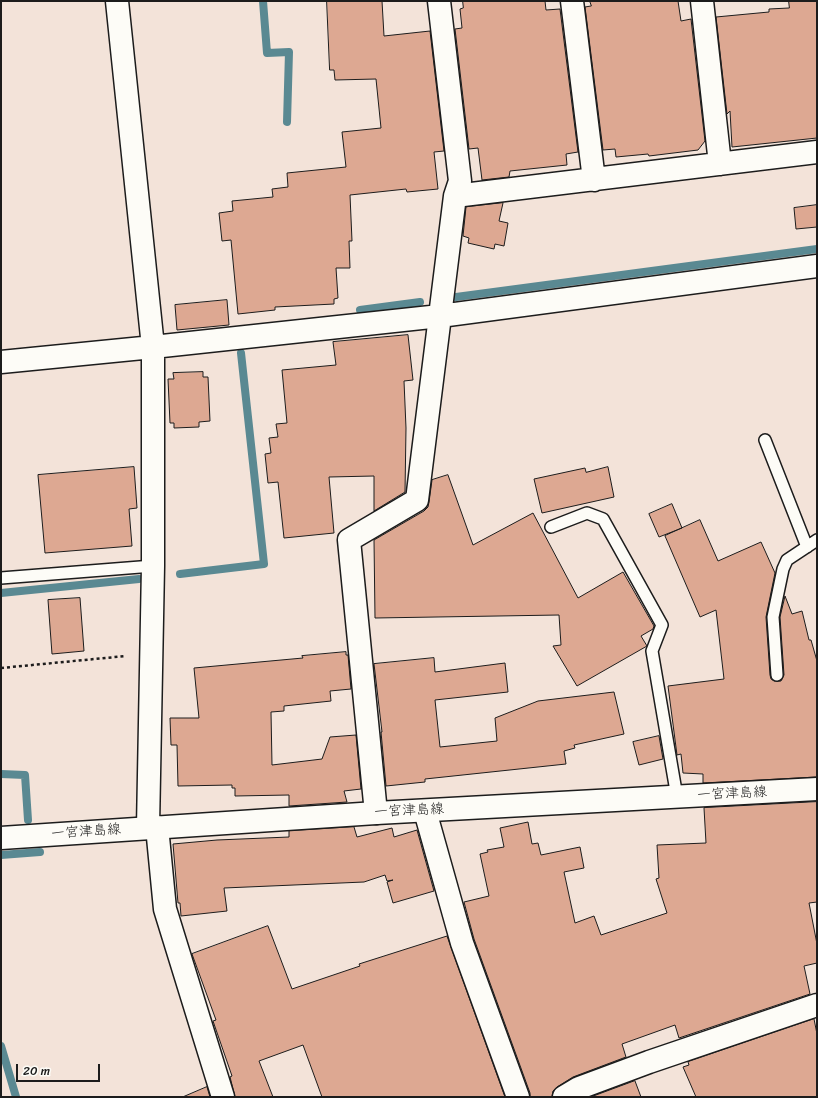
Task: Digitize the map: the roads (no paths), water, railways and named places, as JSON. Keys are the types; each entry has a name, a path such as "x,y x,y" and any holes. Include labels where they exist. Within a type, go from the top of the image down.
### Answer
{"street":[{"path":"116,1 153,347 153,566 151,653 153,827 165,909 224,1097"},
{"path":"376,813 349,540 417,500 455,196 460,181 438,1"},
{"path":"572,1 594,180"},
{"path":"702,1 720,164"},
{"path":"455,196 817,152"},
{"path":"1,362 440,316 817,266"},
{"name":"一宮津島線","path":"1,838 376,813 817,789"},
{"path":"425,811 462,943 518,1097"},
{"path":"564,1097 579,1088 649,1062 817,1005"}],"lane":[{"path":"764,440 807,547"},
{"path":"551,527 587,513 603,519 662,625 652,650 677,797"},
{"path":"776,675 773,617 783,569 787,560 817,540"},
{"path":"1,578 153,566"}],"waterway":[{"path":"263,1 267,53 289,52 287,122"},
{"path":"456,297 817,249"},
{"path":"360,310 420,302"},
{"path":"180,574 264,564 241,353"},
{"path":"1,593 139,579"},
{"path":"1,774 25,775 28,820"},
{"path":"1,855 40,852"},
{"path":"1,1046 16,1097"}]}
